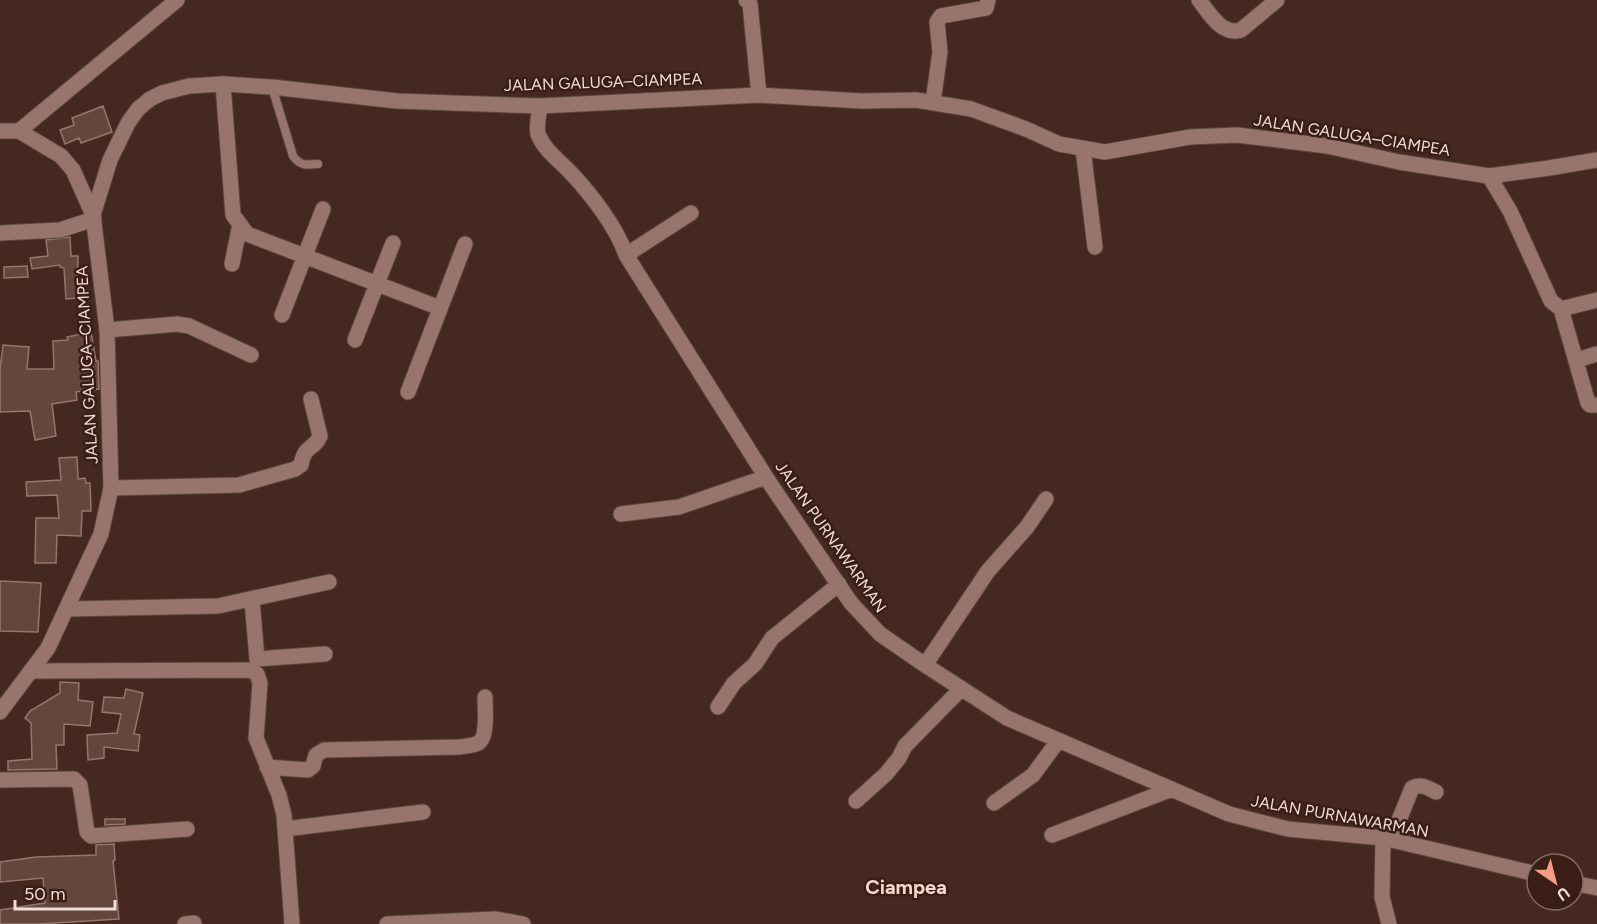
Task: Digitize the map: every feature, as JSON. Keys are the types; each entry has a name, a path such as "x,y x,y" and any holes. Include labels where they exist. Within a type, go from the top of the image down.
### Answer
{"street":[{"path":"19,131 177,0"},
{"path":"746,0 750,4 759,95"},
{"path":"933,102 940,52 937,22 941,15 986,8 988,0"},
{"path":"1199,0 1218,24 1227,30 1236,32 1277,0"},
{"path":"223,84 233,215 247,234 440,308"},
{"name":"JALAN GALUGA–CIAMPEA","path":"0,712 48,648 101,534 111,488 106,330 94,217 110,160 124,130 138,109 162,93 189,86 223,84 397,101 540,106 759,95 862,101 916,100 971,109 1059,144 1105,152 1190,137 1237,135 1327,146 1399,162 1489,176 1597,160"},
{"name":"JALAN PURNAWARMAN","path":"540,106 537,133 549,152 577,179 599,208 626,255 766,477 838,584 865,619 880,634 1007,718 1229,814 1259,823 1297,830 1387,839 1525,871"},
{"path":"0,131 19,131 61,156 73,170 94,217 60,230 0,234"},
{"path":"1083,149 1095,247"},
{"path":"1489,176 1510,211 1551,301 1561,309 1588,403 1597,405"},
{"path":"282,315 323,209"},
{"path":"626,255 691,213"},
{"path":"232,264 240,224"},
{"path":"355,340 393,243"},
{"path":"408,392 465,244"},
{"path":"1561,309 1597,300"},
{"path":"106,330 177,324 189,326 251,355"},
{"path":"1577,360 1597,354"},
{"path":"111,488 239,485 295,469 301,465 305,450 318,441 320,436 312,399"},
{"path":"621,514 679,507 766,477"},
{"path":"925,665 988,571 1027,526 1046,499"},
{"path":"67,609 218,606 329,582"},
{"path":"718,707 734,682 756,664 772,638 838,584"},
{"path":"252,600 257,659 326,654"},
{"path":"32,671 250,670 257,675 260,683 256,738 279,795 285,828 292,924"},
{"path":"856,801 886,774 905,746 961,689"},
{"path":"267,767 308,770 313,766 316,755 324,750 459,747 477,744 483,738 485,729 484,697"},
{"path":"994,803 1033,775 1058,741"},
{"path":"0,780 74,779 80,785 87,832 91,836 187,829"},
{"path":"1389,924 1382,897 1387,839 1412,788 1417,785 1423,786 1436,792"},
{"path":"1052,835 1172,789"},
{"path":"285,828 423,812"},
{"path":"387,924 496,922 523,924"}],"lane":[{"path":"272,87 297,162 302,165 318,164"}],"building":[{"path":"103,106 112,132 81,143 79,138 65,144 60,130 74,125 72,118"},
{"path":"70,237 71,256 78,256 77,298 66,299 64,268 60,265 32,269 30,258 48,256 46,240"},
{"path":"27,266 28,277 4,278 4,267"},
{"path":"91,332 96,361 98,361 99,389 76,392 77,400 52,404 56,436 35,440 30,411 0,412 0,369 3,345 29,347 27,369 54,369 53,341 68,340 67,337"},
{"path":"77,457 78,479 85,478 86,483 90,483 91,511 82,511 81,536 57,535 56,563 35,563 36,518 59,518 57,495 27,496 26,482 61,480 59,458"},
{"path":"0,581 41,583 38,632 0,631"},
{"path":"60,682 79,683 78,700 93,702 90,726 64,724 64,745 56,745 57,769 8,770 8,761 32,759 31,723 25,718 30,711 60,693"},
{"path":"126,689 143,693 134,734 140,735 138,751 104,747 104,758 88,760 87,735 117,733 121,714 102,712 104,697 124,698"},
{"path":"105,819 125,819 125,824 105,825"},
{"path":"114,844 115,860 113,861 119,919 0,924 0,910 45,903 43,878 0,882 0,862 36,857 96,855 96,845"}],"district":[{"name":"Ciampea","path":"906,887"}]}
